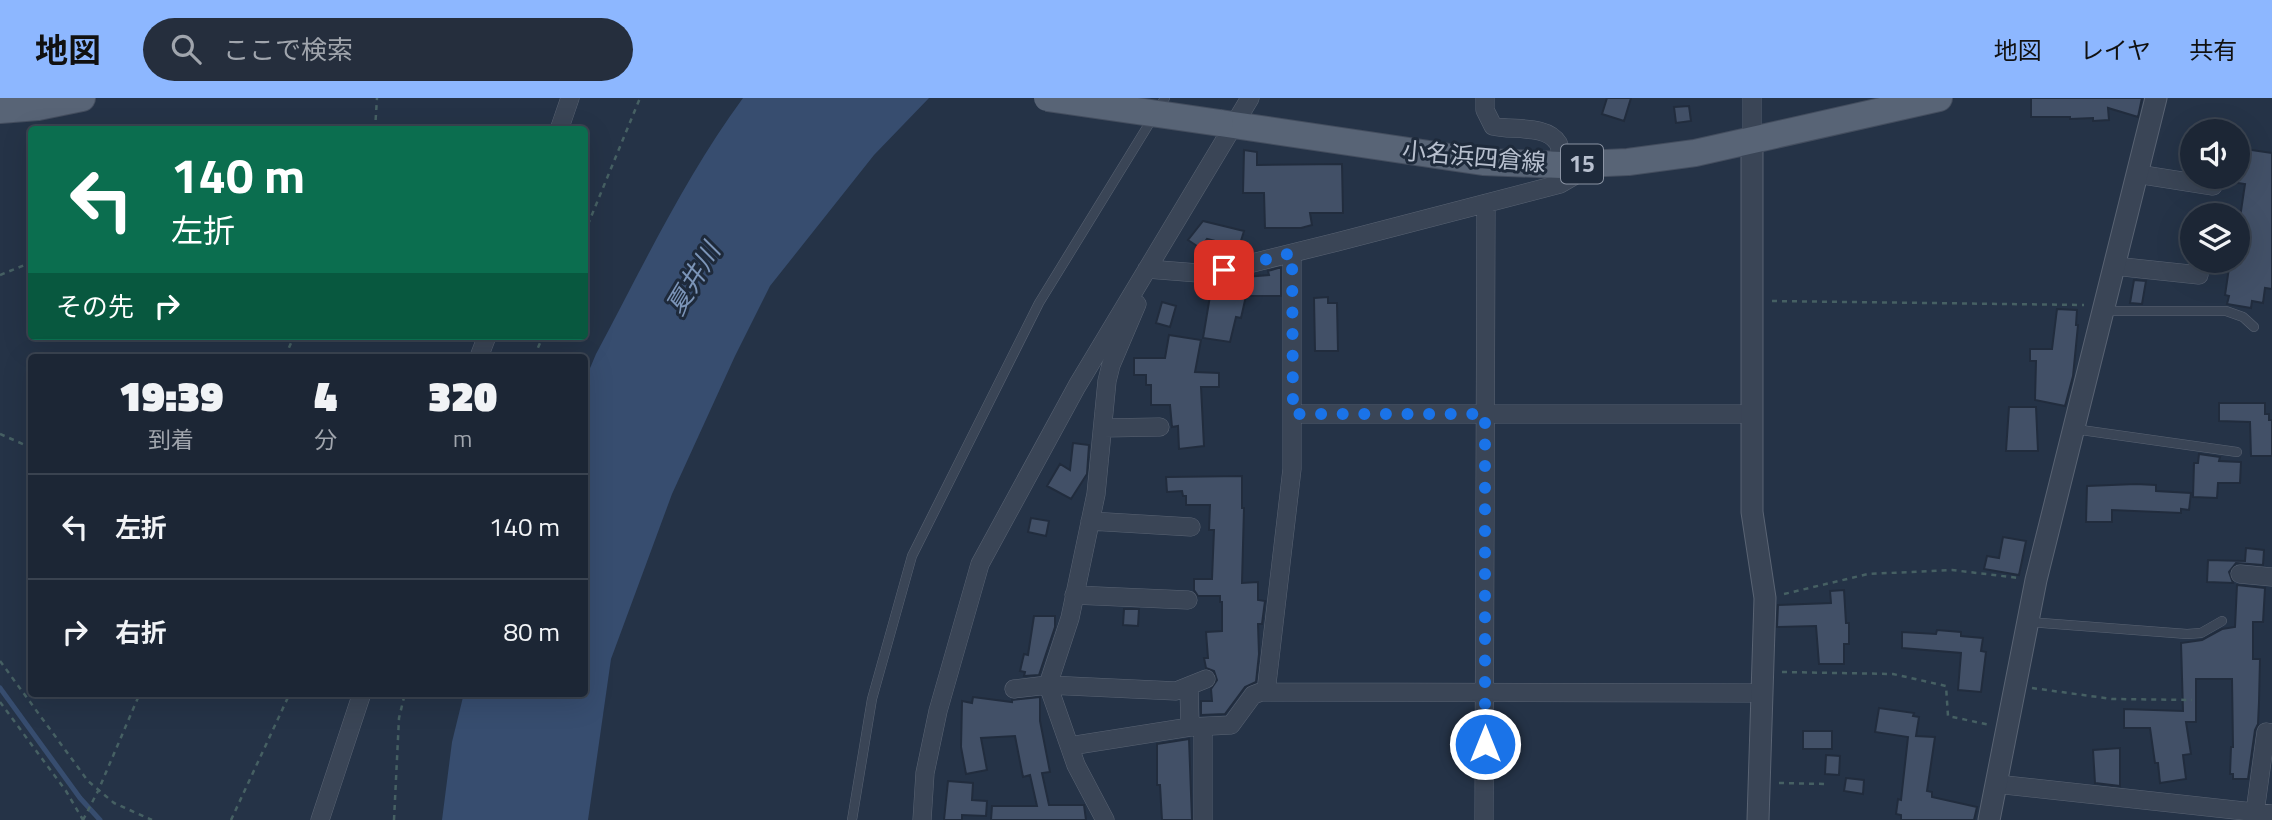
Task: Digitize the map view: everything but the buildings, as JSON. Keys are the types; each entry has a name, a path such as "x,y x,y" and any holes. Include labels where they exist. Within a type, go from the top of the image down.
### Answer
{"main road":[{"path":"0,110 38,107 82,98"},
{"name":"小名浜四倉線","path":"1047,98 1483,162 1562,165 1662,158 1752,141 1939,98"}],"street":[{"path":"560,126 570,98"},
{"path":"922,820 925,773 938,711 980,564 1071,398 1144,275 1228,124 1250,98"},
{"path":"1485,98 1485,110 1493,126 1533,130 1549,135 1559,144 1562,165"},
{"path":"1752,98 1752,512 1765,598 1758,820"},
{"path":"1989,820 2036,580 2156,98"},
{"path":"1144,275 1198,273 1292,253 1560,184 1594,164"},
{"path":"2137,174 2180,181"},
{"path":"1484,820 1486,203"},
{"path":"1266,692 1292,469 1292,253"},
{"path":"2114,266 2199,275"},
{"path":"1105,820 1076,765 1048,685 1070,618 1096,494 1111,365 1142,294 1144,275"},
{"path":"1293,414 1751,414"},
{"path":"1103,428 1160,427"},
{"path":"1090,520 1191,527"},
{"path":"2240,574 2272,577"},
{"path":"1074,595 1188,600"},
{"path":"1014,689 1048,685 1176,691 1206,680"},
{"path":"1070,746 1231,724 1253,695 1266,692 1485,694 1762,683"},
{"path":"1189,687 1196,727 1203,820"},
{"path":"320,820 361,697"},
{"path":"1996,784 2225,814 2264,813 2266,732 2272,733"},
{"path":"314,820 326,802"}],"lane":[{"path":"852,820 872,699 912,556 1039,303 1165,98"},
{"path":"2104,308 2226,311 2243,317 2255,327"},
{"path":"2074,429 2237,452"},
{"path":"2028,622 2187,634 2201,633 2222,621"}],"path":[{"path":"375,126 377,98"},
{"path":"588,224 640,98"},
{"path":"0,275 28,264"},
{"path":"1752,301 2104,308"},
{"path":"0,434 28,446"},
{"path":"1765,598 1868,574 1952,570 2036,580"},
{"path":"0,661 88,781 114,803 152,820"},
{"path":"1762,683 1893,674 1945,686 1948,716 2007,729"},
{"path":"2015,686 2112,699 2192,700"},
{"path":"83,819 98,791 138,697"},
{"path":"231,820 288,697"},
{"path":"394,820 399,718 403,697"},
{"path":"0,702 66,791 83,819"},
{"path":"1759,782 1825,784"}],"water":[{"name":"夏井川","path":"743,98 929,98 874,155 770,286 735,356 672,494 611,659 588,820 442,820 452,742 463,697 588,697 588,373 665,223"}],"waterway":[{"path":"0,688 80,798 100,820"}],"route":[{"path":"1224,270 1292,253 1293,414 1485,414 1485,744"}]}
